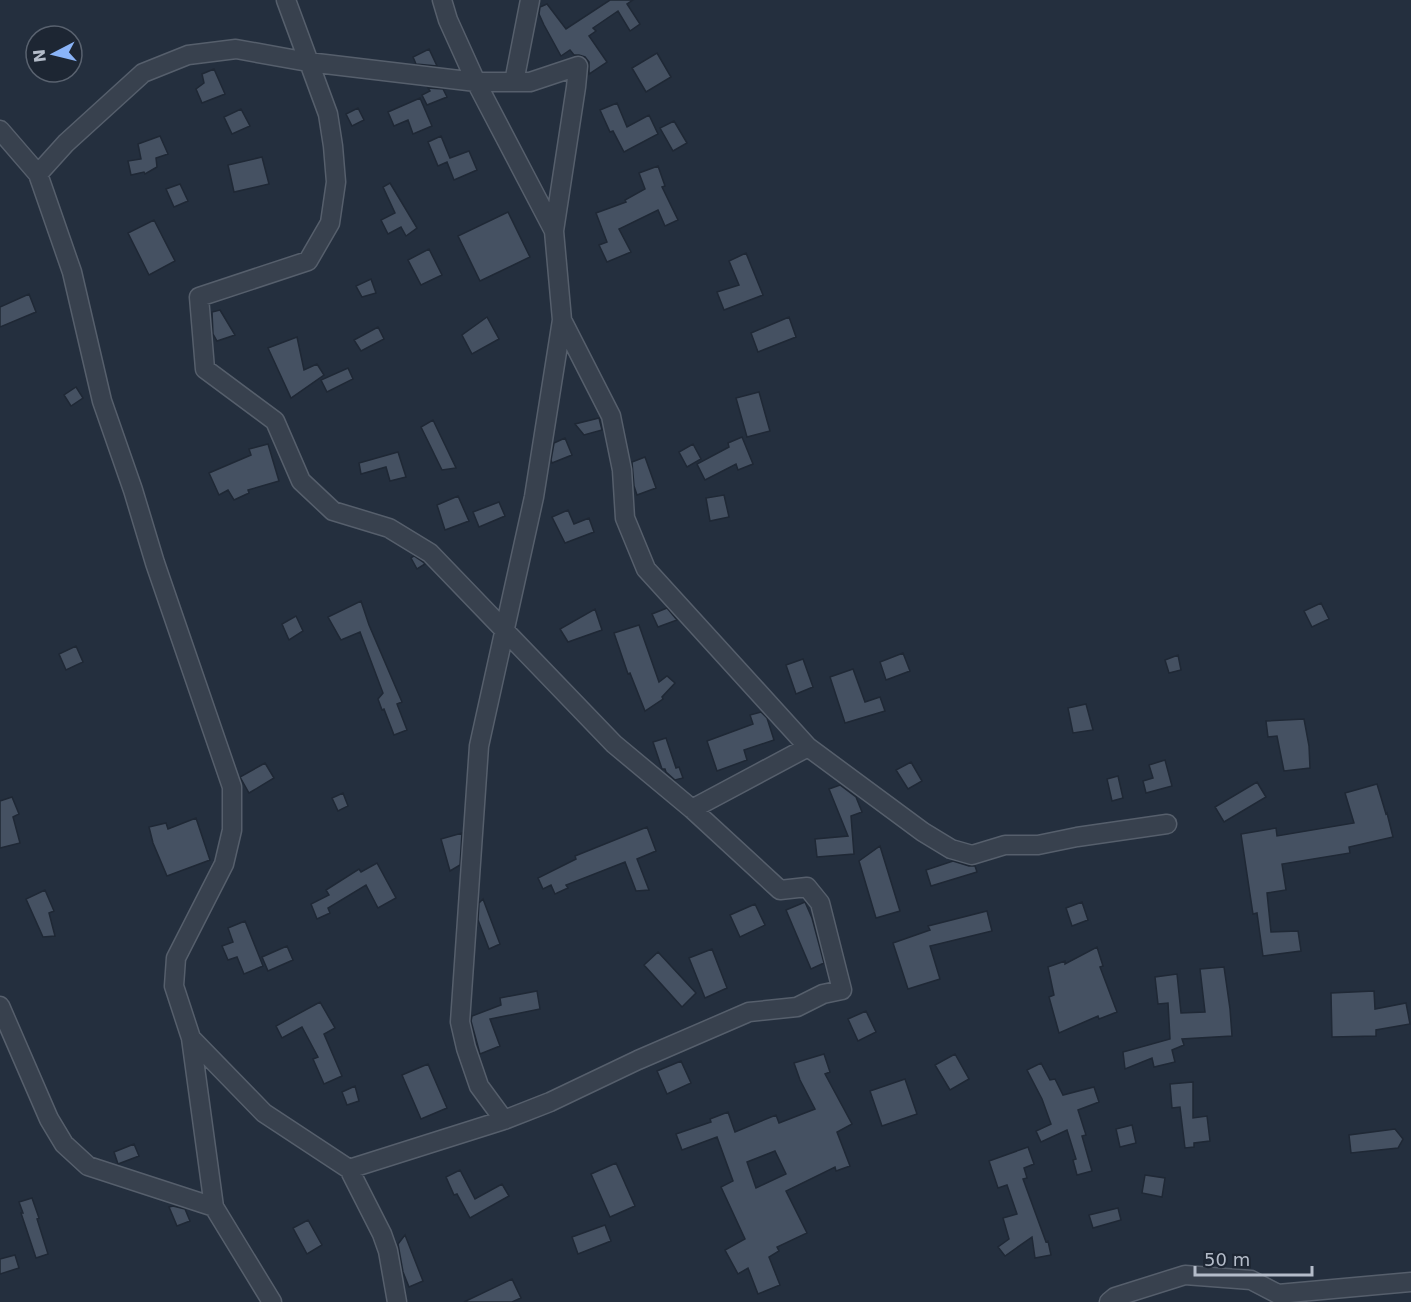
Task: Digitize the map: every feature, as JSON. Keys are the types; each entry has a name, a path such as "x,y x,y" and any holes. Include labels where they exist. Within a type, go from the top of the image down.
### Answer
{"street":[{"path":"286,0 328,114 336,182 330,223 308,261 199,297 205,369 276,421 301,481 333,512 389,528 430,553 614,744 692,809 780,890 807,887 820,903 842,990 823,994 797,1007 748,1012 638,1060 550,1102 504,1120 349,1169"},
{"path":"442,0 448,20 476,82 554,231"},
{"path":"514,82 530,0"},
{"path":"38,174 66,143 143,73 188,55 236,49 308,62 476,82 530,82 578,66 554,231 562,320 534,497 479,746 460,1022 465,1048 479,1086 504,1120"},
{"path":"0,130 38,174 72,272 102,401 232,787 232,830 224,864 176,958 174,986 191,1038 214,1207 272,1302"},
{"path":"562,320 611,416 622,470 625,518 646,569 808,747 923,832 951,849 972,855 1005,845 1038,845 1167,824"},
{"path":"692,809 808,747"},
{"path":"0,1006 49,1119 64,1144 88,1166 214,1207"},
{"path":"191,1038 264,1113 349,1169 382,1234 388,1251 397,1302"},
{"path":"1109,1302 1115,1297 1185,1275 1251,1280 1278,1294 1411,1282"}],"building":[{"path":"610,0 633,0 627,4 640,24 630,31 618,11 593,28 596,31 589,36 607,62 589,74 589,62 585,57 574,55 570,50 561,56 539,14 540,7 547,4 566,29"},
{"path":"429,49 437,66 416,64 413,57"},
{"path":"657,53 671,77 646,92 632,68"},
{"path":"214,69 225,94 202,103 196,89 204,83 202,74"},
{"path":"428,88 443,89 447,97 427,105 422,95 430,91"},
{"path":"420,98 432,126 413,134 408,120 394,126 388,112"},
{"path":"617,103 627,127 649,115 658,134 624,152 613,131 610,132 600,110"},
{"path":"358,108 364,120 352,126 346,114"},
{"path":"241,109 250,126 232,134 224,117"},
{"path":"674,121 687,143 673,151 660,128"},
{"path":"160,136 168,154 156,158 157,167 145,174 144,172 131,175 128,161 141,159 138,144"},
{"path":"441,136 450,158 469,151 477,170 454,180 447,162 438,166 428,142"},
{"path":"262,157 269,184 234,192 228,165"},
{"path":"658,166 665,186 662,187 678,220 665,226 658,210 619,229 631,252 607,262 599,245 607,242 596,213 626,202 625,200 645,189 639,173"},
{"path":"390,183 417,228 406,236 401,227 388,234 381,220 395,213 383,187"},
{"path":"180,184 188,201 174,207 166,189"},
{"path":"508,212 530,257 480,281 458,236"},
{"path":"154,220 175,261 149,275 128,233"},
{"path":"429,249 442,275 421,285 408,260"},
{"path":"746,253 763,295 724,310 717,292 739,285 729,261"},
{"path":"371,279 376,293 362,297 356,286"},
{"path":"29,294 36,312 0,327 0,307"},
{"path":"220,310 235,335 217,341 213,334 212,312"},
{"path":"487,317 499,339 472,354 462,335"},
{"path":"789,317 796,337 758,352 751,333"},
{"path":"378,327 384,339 361,351 354,340"},
{"path":"297,337 304,370 317,364 324,375 291,398 268,348"},
{"path":"348,368 353,379 327,392 321,380"},
{"path":"76,387 83,398 71,406 64,395"},
{"path":"759,392 770,431 747,437 736,398"},
{"path":"599,418 602,430 584,435 575,424"},
{"path":"433,420 456,468 442,470 421,427"},
{"path":"742,437 753,464 738,470 736,464 705,480 697,464 729,447 728,443"},
{"path":"565,438 572,455 552,463 554,443"},
{"path":"268,444 279,481 248,490 249,493 234,500 228,490 219,495 209,473 251,455 249,449"},
{"path":"693,444 701,459 687,467 679,452"},
{"path":"398,452 406,477 390,481 386,467 361,474 359,463"},
{"path":"645,457 656,488 637,495 632,462"},
{"path":"724,495 729,517 710,521 706,498"},
{"path":"458,496 469,521 445,530 437,505"},
{"path":"499,502 505,516 479,527 473,512"},
{"path":"568,510 574,524 589,518 594,532 565,543 552,517"},
{"path":"414,556 425,564 417,569 411,558"},
{"path":"361,601 402,702 397,704 407,730 394,735 378,699 383,693 360,632 341,640 328,617"},
{"path":"1321,603 1329,619 1312,627 1304,611"},
{"path":"667,608 677,620 658,627 652,614"},
{"path":"595,609 602,630 568,642 560,629"},
{"path":"296,616 303,631 289,640 282,624"},
{"path":"639,625 659,682 667,676 675,683 662,697 663,699 645,711 630,673 628,674 614,633"},
{"path":"76,646 83,662 66,670 59,654"},
{"path":"903,653 910,671 886,680 880,662"},
{"path":"1178,655 1181,670 1169,673 1165,660"},
{"path":"803,659 813,687 796,694 786,665"},
{"path":"853,669 865,702 880,697 885,711 845,723 830,677"},
{"path":"1086,704 1093,730 1073,733 1068,708"},
{"path":"761,712 767,718 774,740 744,750 747,760 717,771 707,741 753,724 750,715"},
{"path":"1304,719 1310,768 1284,771 1277,736 1268,737 1266,721"},
{"path":"666,738 676,768 679,767 683,778 675,780 665,769 662,769 653,742"},
{"path":"1165,760 1172,786 1146,793 1143,781 1153,778 1149,765"},
{"path":"911,762 922,781 908,789 896,770"},
{"path":"265,763 274,778 249,793 240,777"},
{"path":"1118,776 1123,798 1112,801 1107,779"},
{"path":"1257,782 1266,797 1224,822 1215,807"},
{"path":"1377,784 1393,837 1349,847 1350,853 1282,864 1286,890 1267,893 1271,932 1298,931 1301,951 1263,956 1257,913 1253,914 1241,834 1276,828 1277,836 1354,823 1345,793"},
{"path":"840,785 856,797 862,812 851,816 854,854 817,857 815,839 848,836 829,789"},
{"path":"343,793 348,806 338,811 332,798"},
{"path":"12,797 19,814 13,817 20,843 0,848 0,801"},
{"path":"196,818 210,860 167,876 149,827 166,823 168,829"},
{"path":"647,827 656,851 637,859 649,890 636,891 625,862 566,885 568,888 555,894 551,885 543,889 538,878 576,859 575,856"},
{"path":"462,833 460,865 450,871 441,839"},
{"path":"880,846 900,911 876,918 859,861"},
{"path":"953,861 975,866 977,872 931,886 926,870"},
{"path":"377,863 396,898 378,908 366,885 328,908 330,913 317,919 311,904 329,895 326,890 359,869 361,872"},
{"path":"45,890 54,911 49,913 55,936 43,937 26,899"},
{"path":"483,899 500,944 489,949 478,920 479,903"},
{"path":"805,902 812,918 824,963 811,969 786,910"},
{"path":"1082,902 1088,920 1072,926 1066,908"},
{"path":"755,904 765,925 740,937 730,915"},
{"path":"987,911 992,931 930,946 940,979 908,989 893,943 930,930 928,926"},
{"path":"245,921 263,966 244,974 237,957 228,960 222,946 233,942 228,928"},
{"path":"287,946 293,960 268,971 262,957"},
{"path":"1097,947 1103,966 1100,967 1117,1012 1099,1019 1098,1016 1059,1033 1049,997 1054,995 1048,967 1065,961 1065,964"},
{"path":"712,949 727,988 705,998 689,958"},
{"path":"658,952 696,993 682,1007 644,965"},
{"path":"1224,967 1232,1036 1182,1039 1184,1045 1172,1050 1175,1062 1154,1067 1152,1058 1125,1069 1123,1052 1170,1039 1168,1003 1158,1004 1155,977 1177,974 1181,1013 1205,1012 1200,969"},
{"path":"537,991 540,1009 490,1019 500,1046 480,1054 471,1021 472,1016 501,1005 500,998"},
{"path":"1374,991 1375,1009 1406,1003 1410,1024 1376,1030 1376,1036 1332,1037 1331,993"},
{"path":"320,1002 335,1028 324,1034 342,1076 324,1084 313,1059 318,1057 302,1027 282,1038 276,1026"},
{"path":"866,1011 876,1032 858,1041 848,1019"},
{"path":"824,1054 830,1072 825,1074 852,1124 837,1132 850,1166 836,1171 835,1167 786,1191 807,1233 777,1247 779,1251 769,1257 780,1285 758,1294 748,1268 738,1274 725,1250 745,1239 721,1187 733,1181 717,1137 682,1150 676,1134 711,1122 710,1119 728,1112 735,1132 776,1115 779,1123 815,1109 794,1063","holes":["775,1151 786,1174 756,1188 747,1162"]},
{"path":"955,1054 969,1079 950,1090 935,1065"},
{"path":"681,1061 691,1083 667,1094 657,1071"},
{"path":"1041,1063 1050,1080 1055,1079 1063,1095 1094,1087 1099,1102 1078,1110 1086,1135 1082,1136 1092,1171 1077,1175 1073,1160 1076,1159 1067,1130 1041,1142 1036,1131 1051,1124 1042,1099 1027,1070"},
{"path":"428,1064 447,1108 421,1119 402,1075"},
{"path":"905,1079 917,1114 882,1126 870,1091"},
{"path":"1193,1082 1193,1118 1207,1116 1210,1141 1194,1143 1194,1147 1185,1148 1180,1107 1172,1108 1170,1084"},
{"path":"355,1086 359,1101 347,1105 342,1092"},
{"path":"1132,1125 1136,1143 1120,1147 1116,1129"},
{"path":"1395,1129 1403,1139 1398,1148 1351,1153 1349,1135"},
{"path":"134,1144 139,1156 118,1164 114,1152"},
{"path":"1028,1147 1034,1164 1024,1168 1027,1178 1023,1179 1046,1242 1048,1241 1051,1255 1035,1258 1032,1237 1005,1256 998,1247 1009,1239 1003,1218 1017,1214 1007,1185 998,1188 989,1161"},
{"path":"616,1163 635,1206 610,1217 591,1174"},
{"path":"460,1170 475,1199 502,1184 509,1196 470,1218 457,1194 454,1195 446,1177"},
{"path":"1145,1175 1165,1178 1162,1197 1142,1193"},
{"path":"32,1198 48,1254 36,1258 19,1202"},
{"path":"169,1207 185,1209 190,1221 177,1226"},
{"path":"1118,1208 1121,1220 1093,1228 1089,1215"},
{"path":"308,1220 322,1245 307,1254 293,1228"},
{"path":"605,1225 611,1241 578,1254 572,1237"},
{"path":"405,1235 423,1281 409,1287 403,1272 398,1244"},
{"path":"15,1255 19,1268 0,1274 0,1259"},
{"path":"512,1279 521,1298 512,1302 464,1302"}]}
